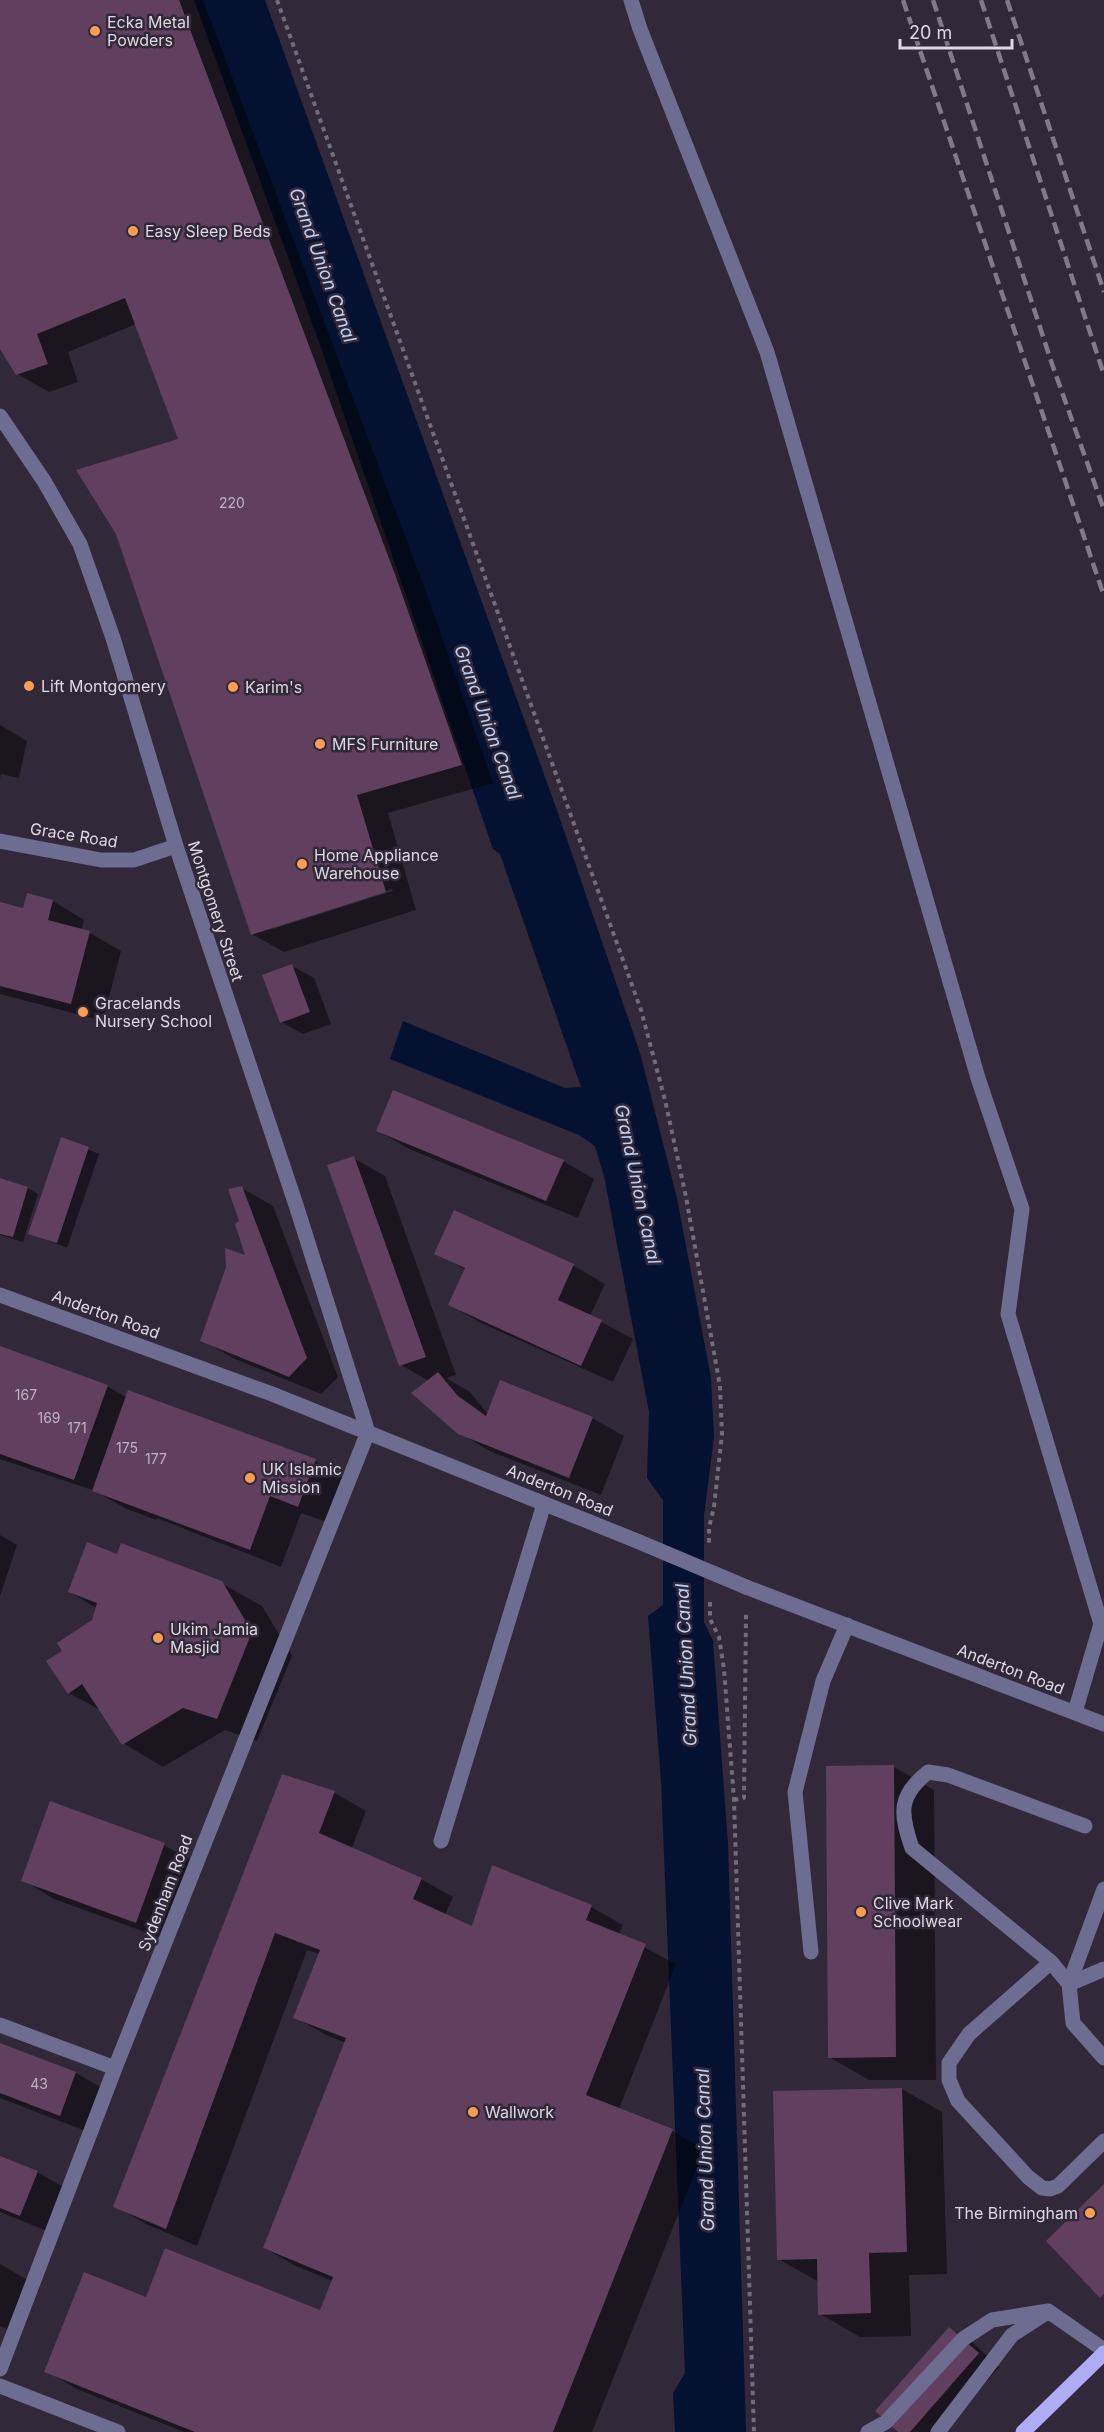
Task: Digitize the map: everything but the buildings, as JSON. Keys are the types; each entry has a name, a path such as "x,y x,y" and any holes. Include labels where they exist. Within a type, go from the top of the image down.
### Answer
{"main road":[{"path":"1023,2432 1104,2351"}],"street":[{"path":"631,0 640,29 767,352 978,1078 1022,1209 1008,1314 1101,1624 1076,1712"},
{"name":"Montgomery Street","path":"0,416 44,481 80,544 113,638 176,846 300,1217 368,1432"},
{"name":"Grace Road","path":"0,841 101,860 134,861 176,846"},
{"name":"Anderton Road","path":"0,1294 250,1386 746,1587 1104,1724"},
{"name":"Sydenham Road","path":"0,2369 115,2068 368,1432"},
{"path":"441,1841 544,1504"},
{"path":"811,1952 795,1792 823,1681 847,1625"},
{"path":"1069,1984 1051,1962 912,1848 903,1822 904,1800 915,1782 928,1772 948,1775 1085,1826"},
{"path":"1104,1889 1069,1984 1073,2023 1104,2058"},
{"path":"1051,1962 969,2034 949,2063 949,2080 958,2102 1028,2177 1042,2188 1050,2189 1058,2186 1104,2141"},
{"path":"1069,1984 1104,1969"},
{"path":"0,2025 115,2068"},
{"path":"868,2432 886,2422 963,2339 992,2320 1048,2312 1104,2351"},
{"path":"938,2432 1012,2336 1048,2312"},
{"path":"0,2386 118,2432"}],"path":[{"path":"277,0 641,1010 665,1100 684,1186 720,1386 722,1434 714,1507 709,1528 709,1551"},
{"path":"734,1800 744,1797 746,1587"},
{"path":"710,1597 710,1619 719,1638 724,1669 734,1800 754,2432"}],"water":[{"name":"Grand Union Canal","path":"194,0 265,0 559,816 640,1053 677,1198 711,1378 714,1437 704,1516 704,1622 713,1641 728,1844 746,2432 675,2432 673,2393 685,2373 661,1781 648,1616 663,1605 663,1500 647,1478 649,1412 604,1176 595,1146 579,1135 390,1059 403,1021 565,1088 581,1087 500,854 493,849 319,342"}],"railway":[{"path":"903,0 1104,596"},
{"path":"933,0 1052,364 1104,510"},
{"path":"981,0 1104,375"},
{"path":"1007,0 1104,292"}],"place":[{"name":"Ecka Metal Powders","path":"95,31"},
{"name":"Easy Sleep Beds","path":"133,231"},
{"name":"Lift Montgomery","path":"29,686"},
{"name":"Karim's","path":"233,687"},
{"name":"MFS Furniture","path":"320,744"},
{"name":"Home Appliance Warehouse","path":"302,864"},
{"name":"Gracelands Nursery School","path":"83,1012"},
{"name":"UK Islamic Mission","path":"250,1478"},
{"name":"Ukim Jamia Masjid","path":"158,1638"},
{"name":"Clive Mark Schoolwear","path":"861,1912"},
{"name":"Wallwork","path":"473,2112"},
{"name":"The Birmingham","path":"1090,2213"}]}
